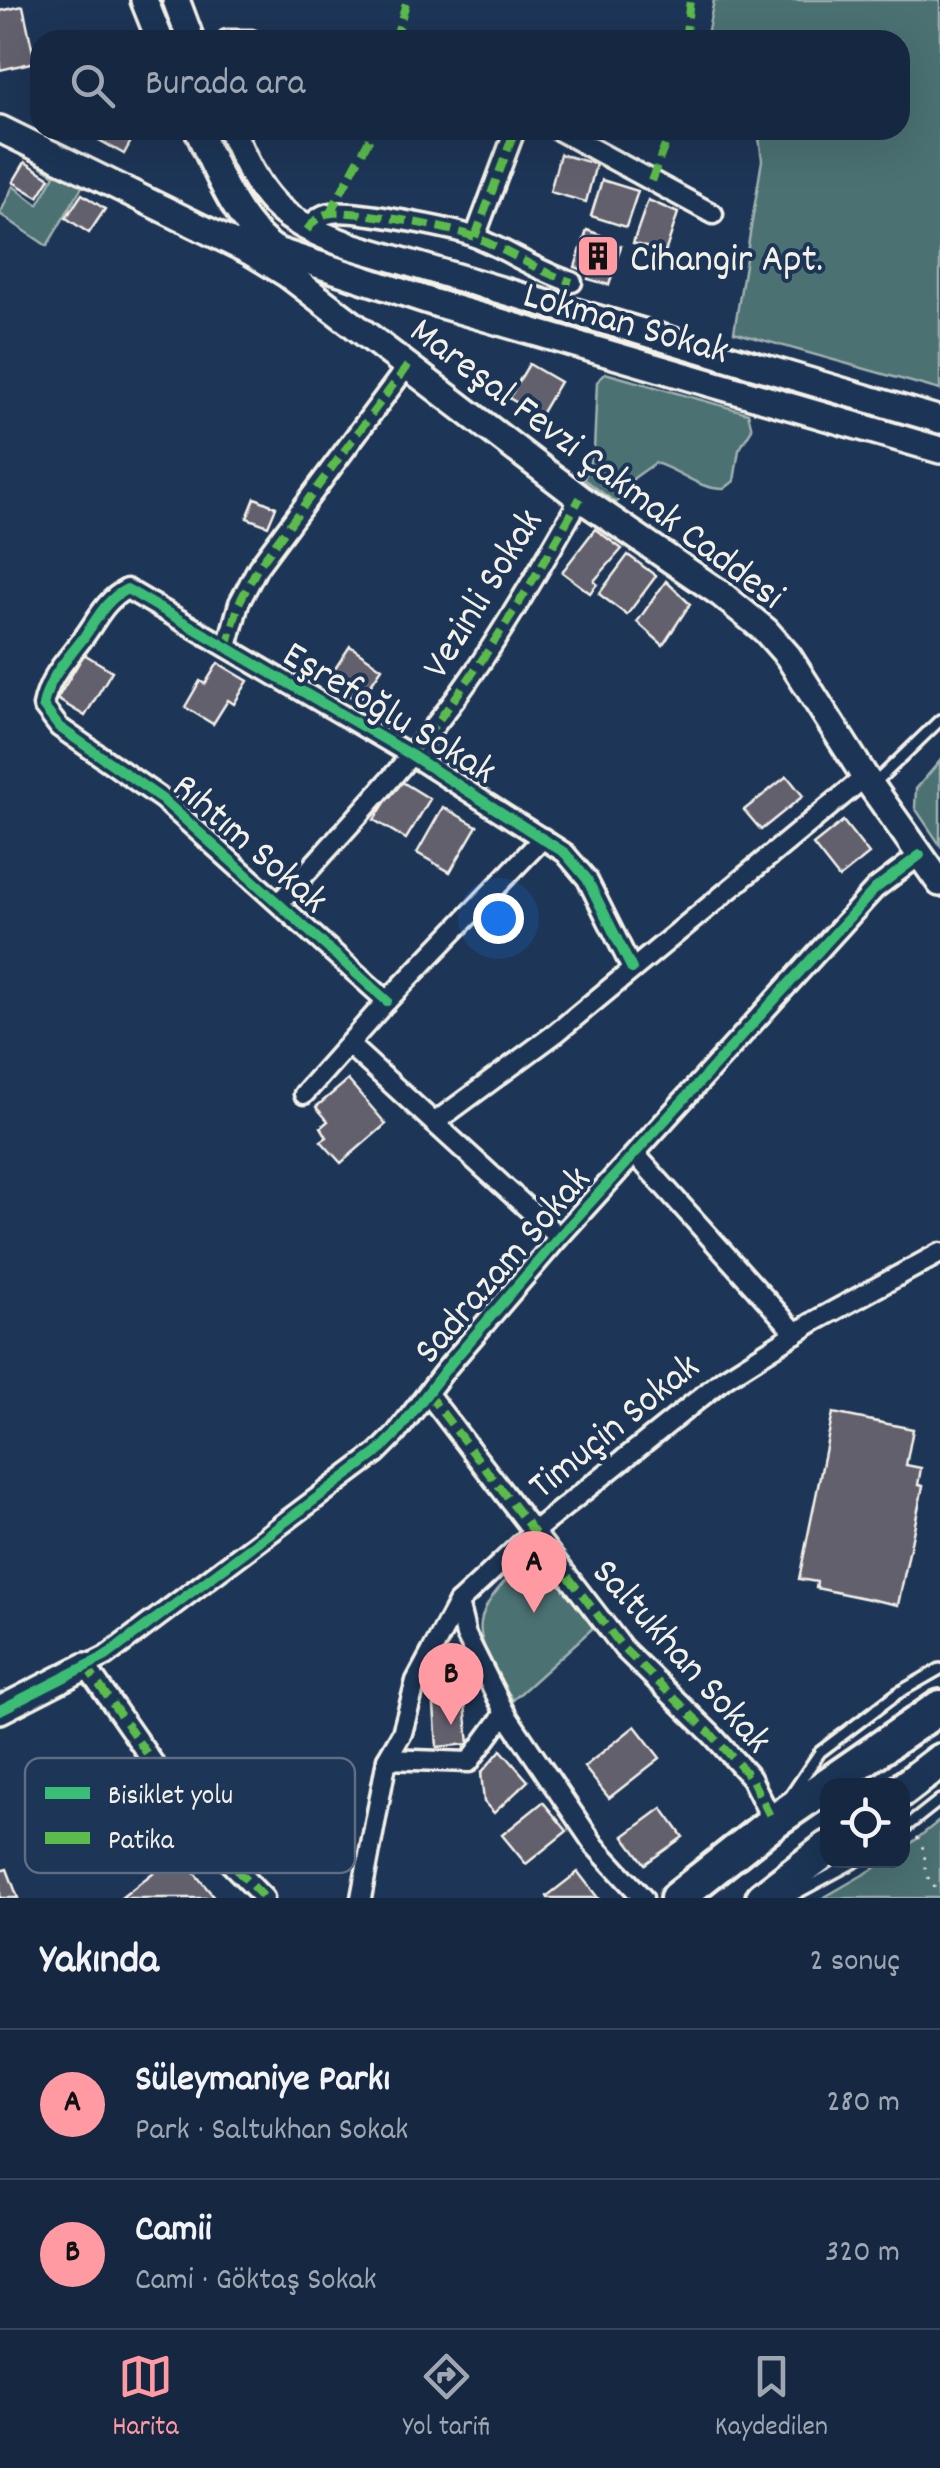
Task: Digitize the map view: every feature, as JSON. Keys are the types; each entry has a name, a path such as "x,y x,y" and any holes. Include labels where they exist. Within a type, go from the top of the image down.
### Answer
{"highway":[{"path":"860,1763 940,1695"},
{"path":"677,1898 773,1822 940,1707"},
{"path":"910,1784 940,1761"},
{"path":"763,1898 820,1854"}],"main road":[{"path":"144,0 156,30"},
{"path":"176,0 186,30"},
{"path":"0,129 251,252 290,266 307,230 283,214 262,192 236,140"},
{"name":"Mareşal Fevzi Çakmak Caddesi","path":"203,140 252,229 290,266 408,365 580,498 721,594 766,631 806,682 940,884"},
{"name":"Lokman Sokak","path":"307,230 940,420"},
{"name":"Lokman Sokak","path":"290,266 438,304 940,450"},
{"path":"0,1710 86,1666"}],"street":[{"path":"474,237 510,140"},
{"path":"576,140 713,214"},
{"name":"Lokman Sokak","path":"307,230 320,216 340,212 436,227 474,237 572,282"},
{"path":"227,647 239,603 258,567 408,365"},
{"name":"Vezinli Sokak","path":"280,903 453,702 580,498"},
{"name":"Eşrefoğlu Sokak","path":"82,640 110,598 127,589 411,755 565,853 586,879 632,970"},
{"name":"Rıhtım Sokak","path":"82,640 46,688 43,706 59,727 162,799 386,1001"},
{"path":"434,1123 556,1033 869,782"},
{"path":"304,1094 386,1001 542,838"},
{"name":"Sadrazam Sokak","path":"86,1666 106,1656 396,1435 559,1237 875,889 920,855"},
{"path":"349,1044 559,1237"},
{"path":"634,1154 796,1333"},
{"name":"Timuçin Sokak","path":"361,1898 387,1760 402,1733 416,1681 458,1603 533,1533 725,1378 796,1333 940,1253"},
{"name":"Saltukhan Sokak","path":"428,1394 623,1648 712,1734 751,1778 773,1822"},
{"path":"458,1603 466,1635 505,1714 595,1846 643,1898"},
{"path":"86,1666 150,1758"},
{"path":"387,1760 468,1762 505,1714"},
{"path":"239,1873 264,1898"}],"lane":[{"path":"869,782 940,720"},
{"path":"773,1822 820,1752 898,1693 940,1669"},
{"path":"910,1825 940,1800"},
{"path":"788,1898 843,1868"}],"path":[{"path":"910,1832 923,1846 926,1880 940,1893"}],"green space":[{"path":"714,0 940,0 940,390 734,332 762,160 759,140 910,140 910,30 708,30"},
{"path":"35,151 86,180 47,246 0,214 13,186 38,205 55,175 30,159"},
{"path":"355,257 940,428 940,438 375,271 353,262"},
{"path":"605,373 748,413 752,429 739,450 734,481 724,489 714,488 655,463 634,478 616,503 584,479 594,450 597,382"},
{"path":"940,761 940,845 915,808 916,789"},
{"path":"536,1546 595,1626 513,1700 486,1651 482,1618 499,1588"},
{"path":"940,1820 940,1898 823,1898 875,1868 910,1868 910,1844"}],"building":[{"path":"23,6 30,63 0,70 0,11"},
{"path":"99,140 132,140 124,154"},
{"path":"560,154 596,164 586,202 550,192"},
{"path":"25,162 50,178 38,197 13,182"},
{"path":"602,180 638,191 626,227 591,216"},
{"path":"82,194 105,209 89,233 66,218"},
{"path":"648,200 678,213 665,253 633,243"},
{"name":"Cihangir Apt.","path":"587,230 621,246 609,285 588,279 590,272 575,267"},
{"path":"529,364 560,382 540,416 509,398"},
{"path":"255,498 276,507 268,526 247,518"},
{"path":"595,529 622,549 594,581 597,584 590,593 562,572"},
{"path":"628,555 656,576 627,615 599,594"},
{"path":"666,581 690,604 663,645 637,622"},
{"path":"350,646 382,668 359,702 327,681"},
{"path":"84,654 112,671 85,716 57,699"},
{"path":"218,663 248,681 234,704 228,700 213,724 185,707 200,681 205,684"},
{"path":"787,776 803,796 761,830 744,810"},
{"path":"399,780 430,799 406,839 374,820"},
{"path":"443,807 477,826 450,872 417,853"},
{"path":"843,821 869,854 839,878 813,845"},
{"path":"348,1080 386,1124 341,1163 321,1141 327,1137 321,1127 328,1121 316,1107"},
{"path":"833,1413 913,1429 906,1465 921,1468 918,1485 923,1486 898,1605 816,1588 817,1582 799,1579"},
{"path":"465,1704 469,1744 437,1747 434,1706"},
{"path":"635,1726 660,1758 609,1798 584,1767"},
{"path":"501,1750 528,1781 494,1813 484,1802 481,1773"},
{"path":"543,1802 567,1831 526,1864 502,1835"},
{"path":"662,1808 683,1837 645,1864 624,1836"},
{"path":"7,1869 18,1898 0,1898 0,1871"},
{"path":"578,1872 598,1898 548,1898 547,1896"},
{"path":"153,1873 194,1873 215,1898 121,1898"}],"marked path":[{"path":"398,30 407,0"},
{"path":"686,30 690,0"},
{"path":"330,213 369,140"},
{"path":"475,237 511,140"},
{"path":"651,181 667,140"},
{"path":"307,230 318,218 332,213 424,224 472,236 572,282"},
{"path":"227,647 239,603 258,567 408,365"},
{"path":"411,755 502,630 580,498"},
{"path":"428,1394 623,1648 751,1778 773,1822"},
{"path":"86,1666 150,1758"},
{"path":"239,1873 264,1898"}],"cycle path":[{"path":"387,1001 162,799 59,727 43,706 59,669 119,593 127,589 411,755 565,853 587,879 632,969"},
{"path":"0,1710 106,1656 377,1453 559,1237 875,889 920,855"}],"place":[{"name":"Cihangir Apt.","path":"598,256"},
{"name":"Süleymaniye Parkı","path":"534,1613"},
{"name":"Camii","path":"451,1725"}]}
